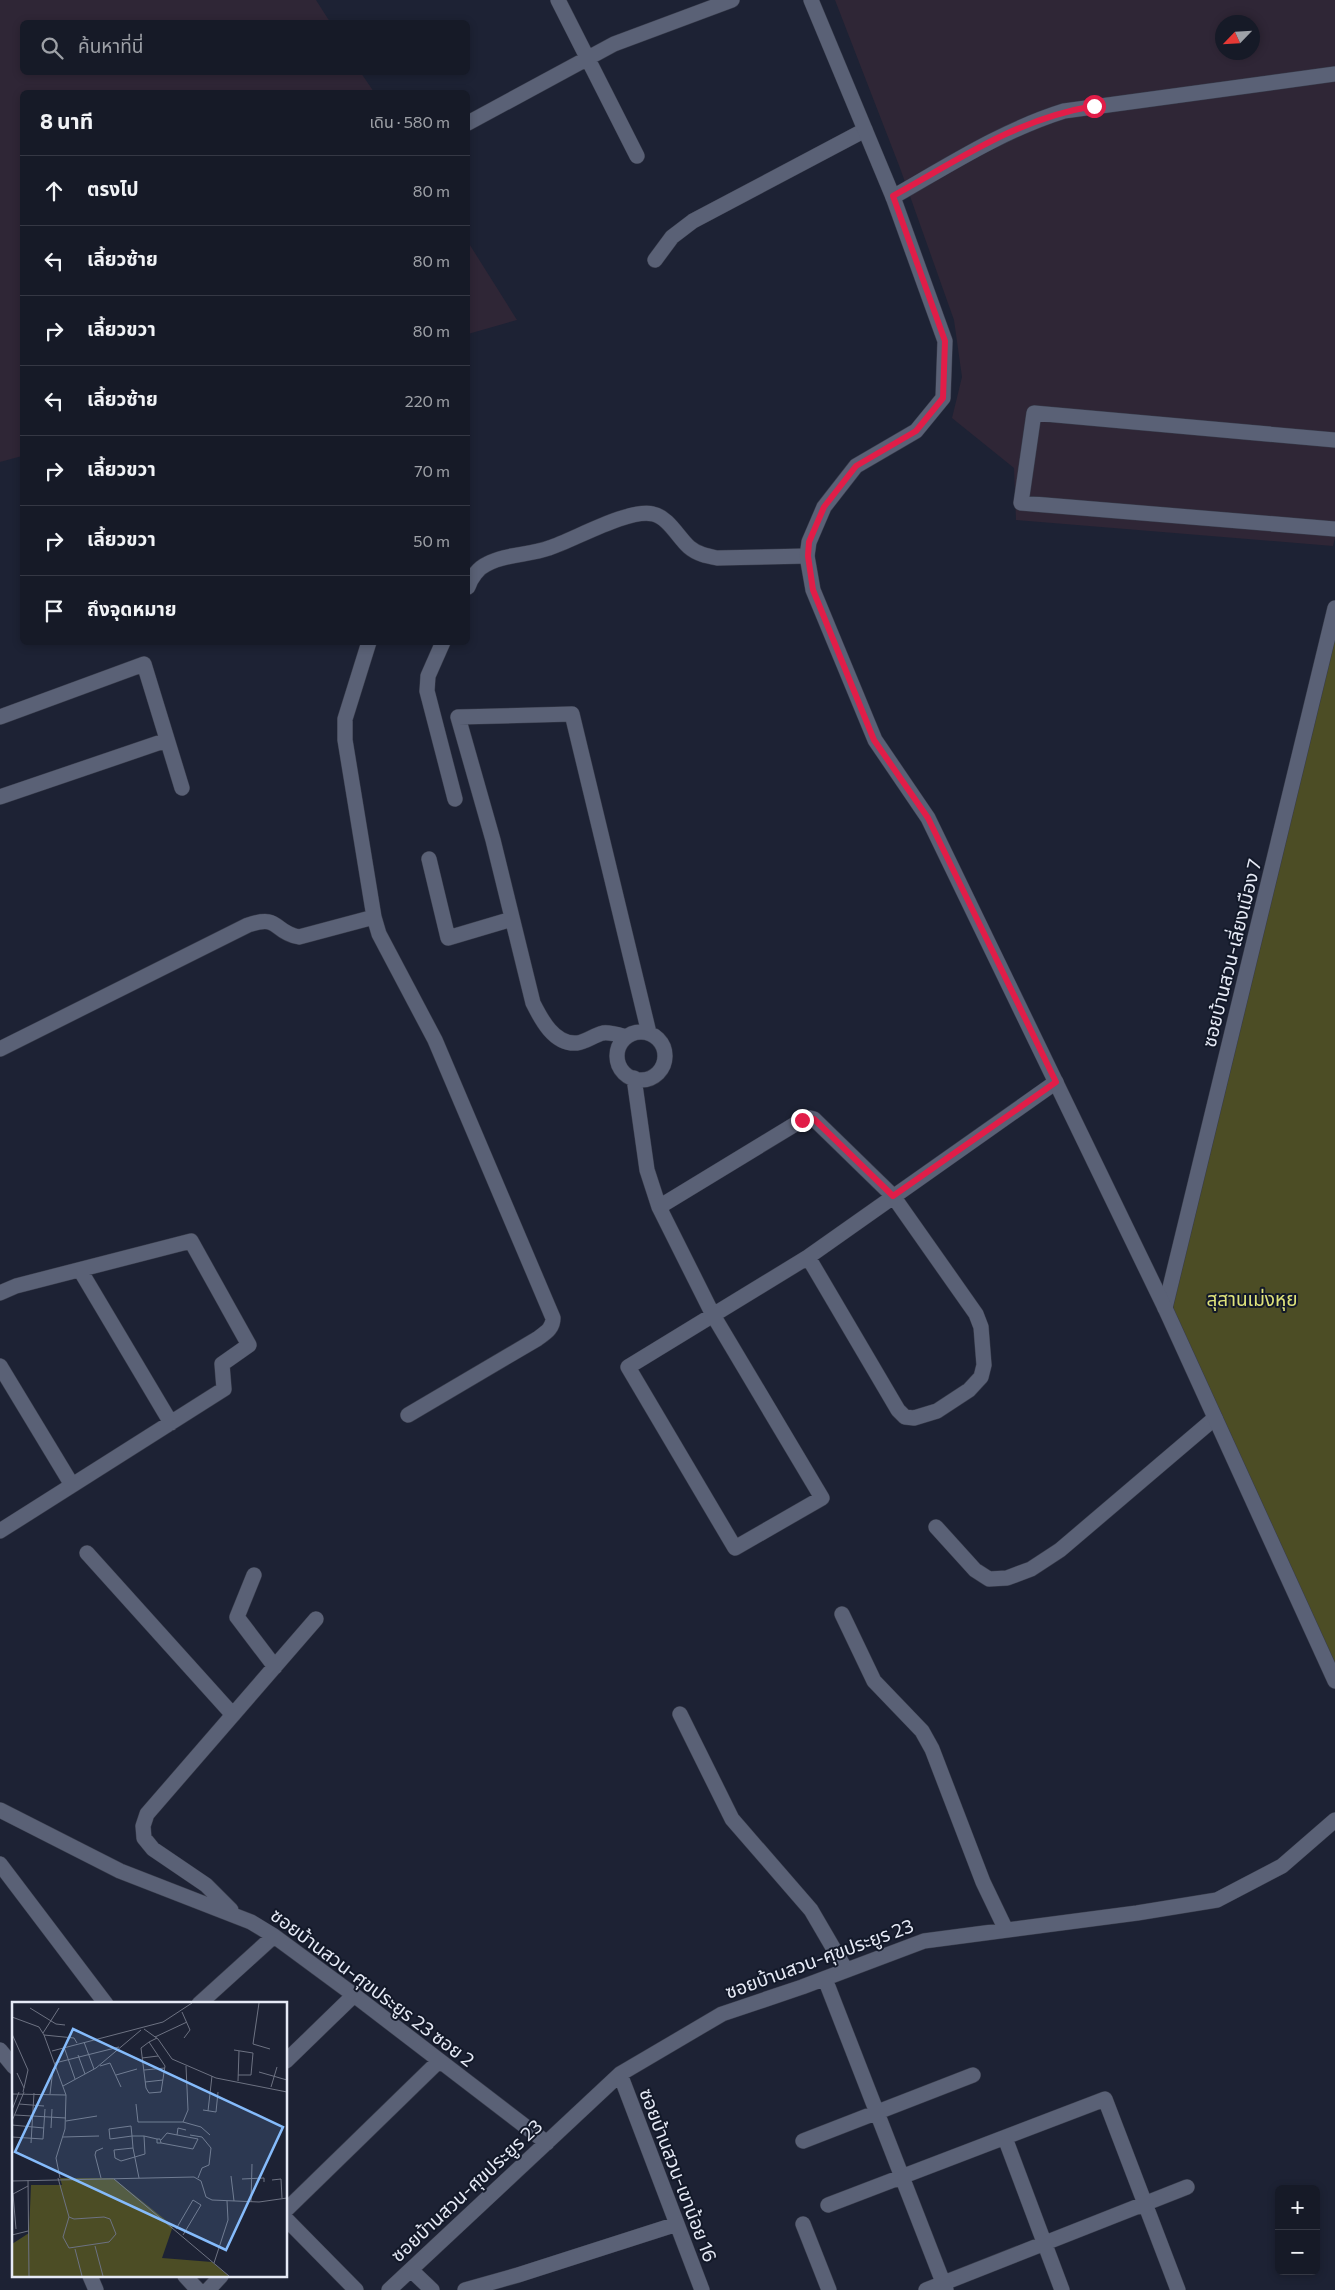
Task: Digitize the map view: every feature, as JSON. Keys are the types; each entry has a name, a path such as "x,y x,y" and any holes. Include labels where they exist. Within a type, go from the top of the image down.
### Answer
{"street":[{"path":"558,0 638,156"},
{"path":"470,121 588,56 614,44 732,0"},
{"path":"811,0 893,196 945,341 943,398 916,431 856,466 824,507 809,542 808,556 813,590 874,740 928,818 1165,1308 1335,1681"},
{"path":"893,196 996,138 1035,120 1064,111 1335,74"},
{"path":"655,260 672,237 693,220 865,130"},
{"path":"1335,440 1034,413 1021,503 1335,529"},
{"path":"470,584 478,570 492,561 550,548 602,526 644,514 653,514 661,517 690,548 704,556 717,558 808,556"},
{"name":"ซอยบ้านสวน-เลี่ยงเมือง 7","path":"1165,1308 1335,608"},
{"path":"368,645 346,719 345,740 374,917 388,953 418,1004 435,1040 553,1318 550,1330 537,1339 408,1415"},
{"path":"442,645 428,676 427,691 455,799"},
{"path":"0,716 144,664 182,788"},
{"path":"626,1037 618,1049 617,1056 622,1070 634,1078 649,1078 656,1074 664,1060 661,1044 649,1033 572,714 458,717 493,840 533,1003 548,1029 570,1042 577,1043 603,1033 626,1037 640,1032 649,1033"},
{"path":"0,797 167,740"},
{"path":"429,859 448,938 512,919"},
{"path":"0,1049 248,925 262,921 272,922 289,935 299,937 374,917"},
{"path":"634,1078 647,1170 659,1207 713,1315 822,1498 735,1548 628,1367 713,1315 808,1257 1056,1082"},
{"path":"659,1207 802,1120 814,1119 893,1196 976,1314 981,1327 984,1366 981,1377 954,1402 914,1418 905,1418 898,1410 808,1257"},
{"path":"0,1293 16,1286 191,1241 249,1344 222,1364 224,1389 0,1531"},
{"path":"80,1270 171,1423"},
{"path":"0,1366 72,1485"},
{"path":"936,1527 975,1570 989,1579 1007,1578 1031,1569 1060,1550 1215,1418"},
{"path":"87,1553 233,1715"},
{"path":"254,1575 237,1617 275,1666"},
{"path":"842,1614 874,1681 922,1731 932,1749 983,1882 1006,1930"},
{"path":"238,1916 206,1885 154,1849 144,1838 143,1826 147,1814 316,1619"},
{"path":"680,1714 732,1819 811,1910 846,1970"},
{"name":"ซอยบ้านสวน-ศุขประยูร 23 ซอย 2","path":"0,1810 120,1871 238,1916 274,1936 547,2143"},
{"name":"ซอยบ้านสวน-ศุขประยูร 23","path":"389,2290 620,2074 722,2014 825,1979 924,1941 1217,1900 1282,1866 1335,1820"},
{"path":"0,1864 104,2002"},
{"path":"201,2002 274,1936"},
{"path":"825,1979 944,2287"},
{"path":"288,2060 354,1995"},
{"path":"0,2050 12,2065"},
{"path":"288,2208 439,2061"},
{"name":"ซอยบ้านสวน-เขาน้อย 16","path":"620,2074 702,2290"},
{"path":"803,2141 973,2075"},
{"path":"828,2205 1105,2099 1178,2290"},
{"path":"1005,2138 1062,2290"},
{"path":"926,2290 944,2287 1045,2243 1187,2187"},
{"path":"288,2221 356,2290"},
{"path":"465,2290 677,2224"},
{"path":"803,2224 829,2290"},
{"path":"411,2270 432,2290"},
{"path":"91,2278 96,2290"},
{"path":"188,2278 198,2290"},
{"path":"208,2290 219,2278"}],"shaded area":[{"path":"0,0 316,0 329,20 20,20 20,75 362,75 373,90 20,90 20,457 0,462"},
{"path":"835,0 1335,0 1335,538 1333,546 1016,520 1014,468 952,418 962,377 954,320 900,168"},
{"path":"470,245 517,320 470,333"}],"green space":[{"name":"สุสานเม่งหุย","path":"1335,608 1335,1681 1165,1308"}],"route":[{"path":"802,1120 814,1119 893,1196 1056,1082 928,818 874,740 813,590 808,556 809,542 824,507 856,466 916,431 943,398 945,341 893,196 996,138 1035,120 1064,111 1094,106"}]}
